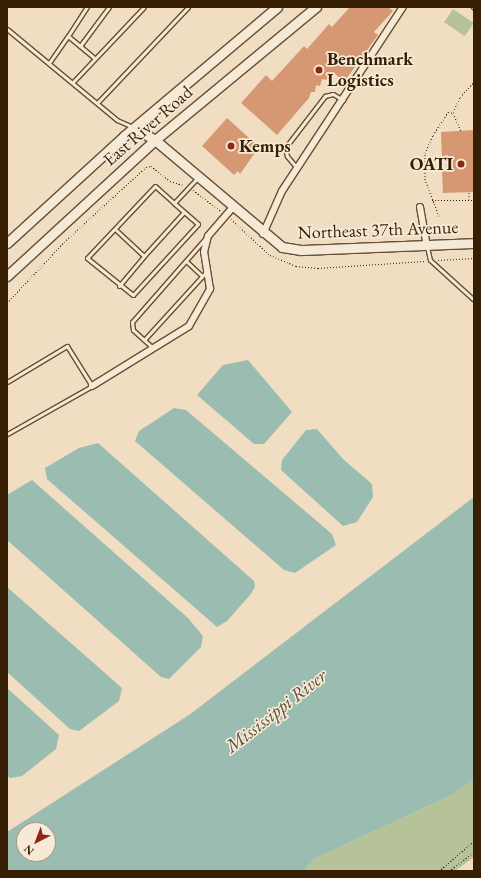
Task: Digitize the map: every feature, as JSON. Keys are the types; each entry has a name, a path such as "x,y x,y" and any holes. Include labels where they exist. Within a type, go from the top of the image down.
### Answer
{"street":[{"name":"East River Road","path":"7,242 124,136 277,7"},
{"name":"East River Road","path":"7,276 155,140 316,7"},
{"path":"263,234 282,192 404,7"},
{"name":"Northeast 37th Avenue","path":"135,128 155,140 263,234 282,247 292,250 474,243"},
{"path":"92,386 185,330 193,322 209,294 208,270 204,252 208,236 233,207"},
{"path":"420,207 427,245"}],"lane":[{"path":"50,63 87,7"},
{"path":"80,46 109,7"},
{"path":"73,82 94,57 144,7"},
{"path":"98,102 188,7"},
{"path":"7,29 98,102 117,120 135,128"},
{"path":"68,36 94,57"},
{"path":"298,168 287,156 285,148 289,141 325,96 333,94 343,100"},
{"path":"174,203 198,177"},
{"path":"116,230 155,186 198,224 133,295 119,286 87,258 113,228 144,256"},
{"path":"119,286 184,212"},
{"path":"154,349 133,330 132,322 208,236"},
{"path":"427,245 430,260 474,300"},
{"path":"186,261 202,276"},
{"path":"144,340 208,270"},
{"path":"7,382 67,346 92,386 7,434"}],"path":[{"path":"461,131 453,113 460,97 474,82"},
{"path":"439,216 424,178 425,153 432,135 448,112 453,113"},
{"path":"7,303 64,242 146,167 151,166 170,181 188,187"},
{"path":"469,192 469,200"},
{"path":"432,200 474,200"},
{"path":"439,871 474,841"},
{"path":"449,871 474,852"}],"green space":[{"path":"453,9 474,23 465,36 444,22"},
{"path":"474,779 474,857 455,871 304,871 314,859 454,794"}],"water":[{"path":"248,360 292,412 264,444 254,444 197,395 223,365"},
{"path":"174,408 186,410 332,534 336,545 295,573 284,570 135,441 139,431"},
{"path":"317,429 343,459 372,484 373,497 357,522 343,526 281,470 282,460 306,430"},
{"path":"98,443 254,581 255,587 250,595 227,621 217,627 47,479 45,468 79,448"},
{"path":"32,480 188,618 203,636 201,647 169,679 161,677 7,540 7,495"},
{"name":"Mississippi River","path":"474,497 474,779 454,794 314,859 304,871 7,871 7,832 16,826 16,862 56,862 56,822 23,822 189,715"},
{"path":"7,587 122,688 119,701 79,731 70,729 7,672"},
{"path":"7,688 59,735 56,749 22,776 10,778 7,775"}],"building":[{"name":"Benchmark Logistics","path":"350,7 388,7 393,11 374,32 378,35 344,82 333,72 326,80 322,79 320,86 316,85 315,92 311,92 309,98 277,135 241,103 266,75 272,81 304,46 307,49 329,24 332,27"},
{"name":"Kemps","path":"227,118 259,147 240,174 238,171 234,175 202,146"},
{"name":"OATI","path":"474,130 474,192 443,193 442,170 448,169 448,159 442,159 441,132"}],"place":[{"name":"Benchmark Logistics","path":"319,70"},
{"name":"Kemps","path":"231,146"},
{"name":"OATI","path":"461,164"}]}
